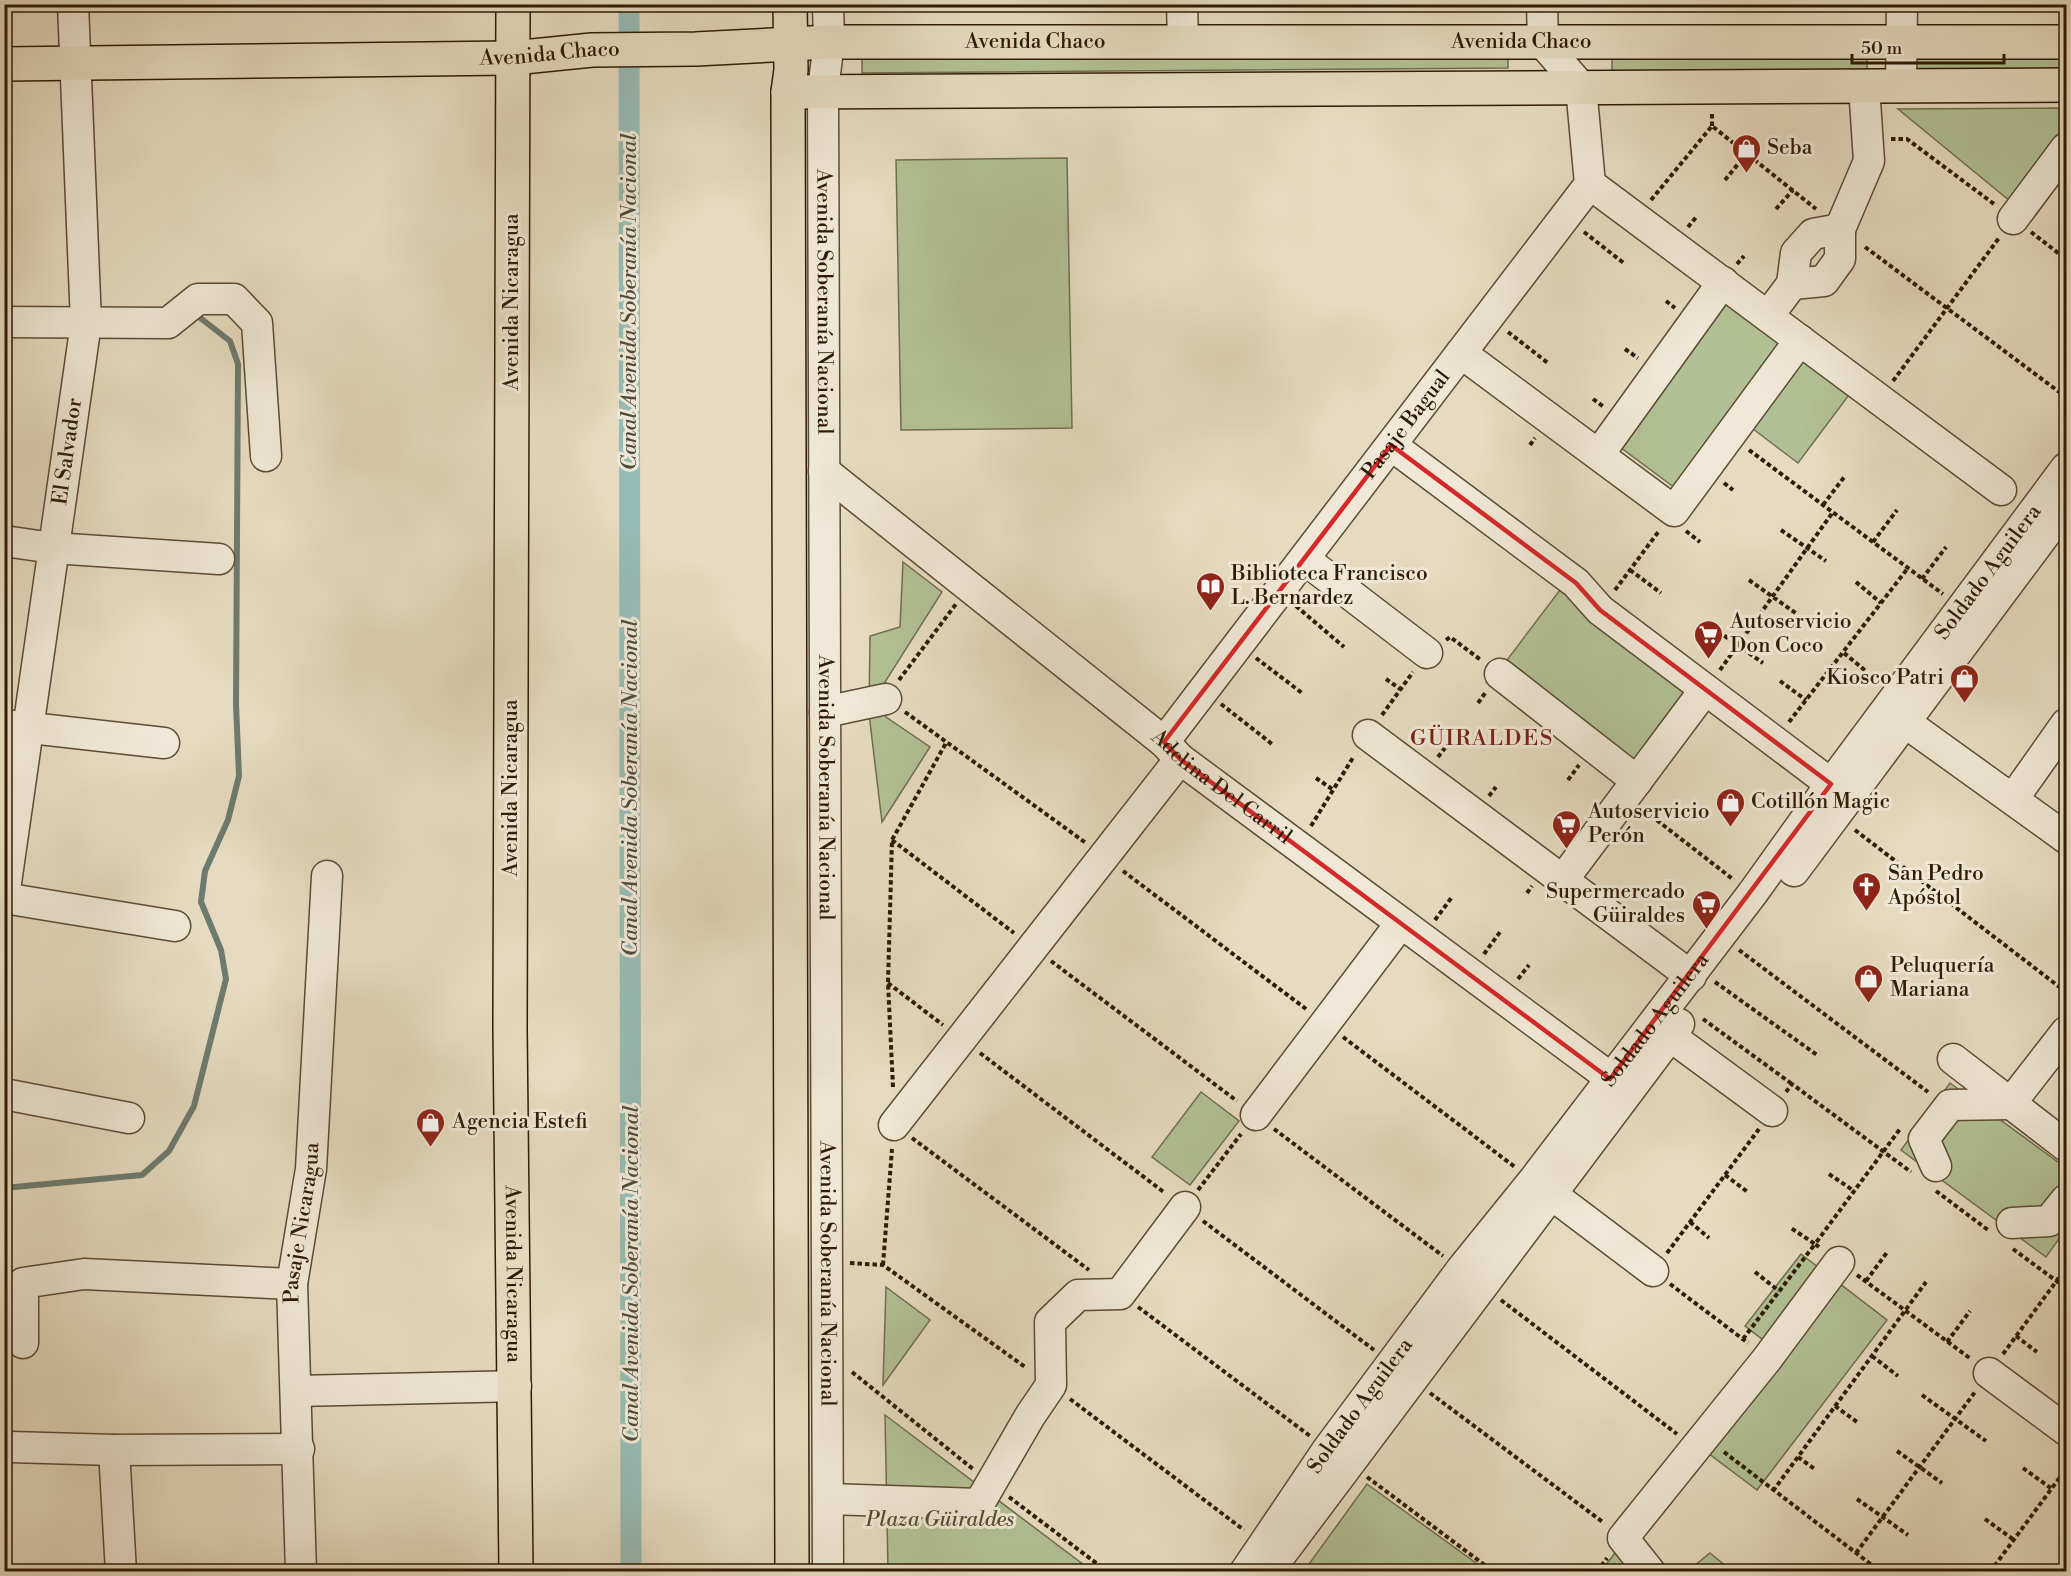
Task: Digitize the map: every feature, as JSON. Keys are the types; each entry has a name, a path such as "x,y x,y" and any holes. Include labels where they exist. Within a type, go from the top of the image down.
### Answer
{"main road":[{"name":"Avenida Nicaragua","path":"513,4 510,1028 516,1386 516,1572"},
{"name":"Avenida Soberanía Nacional","path":"790,4 791,70 788,92 792,1572"},
{"name":"Avenida Chaco","path":"4,64 513,58 592,50 696,50 829,42 2067,42"},
{"path":"788,92 823,90 2067,85"}],"street":[{"name":"El Salvador","path":"4,897 17,726 53,548 86,323 79,103 73,63 73,4"},
{"name":"Avenida Soberanía Nacional","path":"828,4 829,42 823,90 828,1572"},
{"path":"1182,4 1183,41"},
{"path":"1542,4 1543,43 1581,87 1590,184 2001,490"},
{"path":"1901,86 1902,4"},
{"path":"1768,316 1792,284 1796,253 1813,234 1840,229 1869,161 1864,86"},
{"path":"2013,219 2067,148"},
{"name":"Pasaje Bagual","path":"894,1125 1104,856 1172,751 1204,690 1590,184"},
{"path":"1599,454 1723,282"},
{"path":"4,322 168,322 198,299 234,299 258,323 267,456"},
{"path":"1461,353 1674,511 1800,340"},
{"path":"1391,445 1576,583 1600,610 1704,691 1831,784"},
{"name":"Soldado Aguilera","path":"1619,1085 1670,1036 1690,1009 1701,978 1736,947 1750,908 1835,816 1962,609 2049,530 2067,468"},
{"name":"Adelina Del Carril","path":"824,471 970,585 1172,751 1619,1085"},
{"name":"Soldado Aguilera","path":"1245,1572 1338,1457 1701,978 1831,784 1897,716 2067,506"},
{"path":"4,541 53,548 219,559"},
{"path":"1304,559 1427,653"},
{"path":"1500,674 1631,788"},
{"path":"1562,881 1704,691"},
{"path":"825,712 886,699"},
{"path":"1897,716 2067,838"},
{"path":"2013,799 2067,724"},
{"path":"17,726 164,743"},
{"path":"1368,735 1562,881 1701,978"},
{"name":"Pasaje Nicaragua","path":"301,1572 299,1449 292,1284 311,1169 327,876"},
{"path":"4,897 175,926"},
{"path":"1256,1115 1401,923"},
{"path":"2010,1104 2067,1032"},
{"path":"1670,1036 1772,1111"},
{"path":"1953,1059 2067,1146"},
{"path":"4,1094 129,1118"},
{"path":"1928,1177 1924,1139 1950,1105 2010,1104"},
{"path":"1542,1187 1653,1271"},
{"path":"2005,1234 2049,1221 2067,1200"},
{"path":"828,1499 979,1504 1030,1416 1051,1385 1050,1322 1078,1295 1120,1293 1185,1208"},
{"path":"1650,1572 1623,1538 1767,1359 1839,1262"},
{"path":"23,1343 23,1283 84,1274 292,1284"},
{"path":"1989,1372 2067,1430"},
{"path":"296,1391 516,1386"},
{"path":"11,1447 114,1450 299,1449"},
{"path":"114,1450 121,1572"},
{"name":"Soldado Aguilera","path":"1268,1572 1338,1457"}],"path":[{"path":"1637,218 1712,126 1840,229 2067,397"},
{"path":"1867,139 1906,139 2067,259"},
{"path":"1725,180 1747,153"},
{"path":"1776,209 1793,190"},
{"path":"1564,217 1625,264"},
{"path":"1880,399 2013,219"},
{"path":"1488,317 1548,363"},
{"path":"1730,435 1962,609"},
{"path":"1823,505 1845,476"},
{"path":"1873,542 1897,510"},
{"path":"1600,610 1674,511"},
{"path":"1704,691 1833,512"},
{"path":"1781,530 1826,561"},
{"path":"1922,579 1946,547"},
{"path":"1773,742 1908,568"},
{"path":"1630,570 1661,593"},
{"path":"1749,580 1797,614"},
{"path":"1856,582 1881,603"},
{"path":"970,585 886,699 1104,856 1542,1187"},
{"path":"1279,591 1344,647"},
{"path":"1712,627 1763,663"},
{"path":"1427,653 1450,637 1500,674"},
{"path":"1238,645 1302,693"},
{"path":"1844,653 1867,672"},
{"path":"1386,680 1400,689"},
{"path":"1780,681 1806,700"},
{"path":"1204,690 1272,744"},
{"path":"883,1265 894,1125 888,983 892,840 946,743"},
{"path":"1316,778 1332,789"},
{"path":"1631,788 1750,908"},
{"path":"1835,816 2067,992"},
{"path":"892,840 1472,1278 1699,1442 1773,1491 1881,1572"},
{"path":"1736,947 1928,1092"},
{"path":"1701,978 1817,1054"},
{"path":"888,983 1623,1538"},
{"path":"1690,1009 1883,1152 1928,1177 2005,1234 2067,1288"},
{"path":"1922,1100 1953,1059"},
{"path":"1767,1359 1653,1271 1792,1084"},
{"path":"1185,1208 1256,1115"},
{"path":"894,1125 1494,1572"},
{"path":"1743,1339 1902,1126"},
{"path":"1829,1174 1854,1191"},
{"path":"1725,1175 1749,1193"},
{"path":"1690,1222 1709,1238"},
{"path":"1791,1228 1989,1372"},
{"path":"1866,1281 1888,1251"},
{"path":"1856,1553 2067,1268"},
{"path":"1755,1272 1779,1291"},
{"path":"1773,1491 1926,1282"},
{"path":"1947,1342 1970,1311"},
{"path":"2016,1336 2037,1352"},
{"path":"828,1353 991,1483 1108,1572"},
{"path":"1872,1356 1898,1376"},
{"path":"1922,1395 1986,1441"},
{"path":"1835,1407 1857,1422"},
{"path":"1897,1451 1942,1483"},
{"path":"1798,1457 1816,1470"},
{"path":"2024,1468 2052,1489"},
{"path":"1990,1572 2067,1469"},
{"path":"1857,1498 1908,1535"},
{"path":"1985,1519 2014,1540"}],"highlighted area":[{"path":"1391,445 1576,583 1600,610 1831,784 1610,1079 1180,759 1164,742"}],"green space":[{"path":"1508,50 1508,68 862,73 862,54"},
{"path":"1867,51 1867,70 1612,72 1612,54"},
{"path":"1914,52 2066,53 2066,72 1914,71"},
{"path":"2066,108 2066,168 2027,215 1898,109"},
{"path":"1067,158 1072,428 901,430 896,160"},
{"path":"1722,301 1849,395 1798,463 1732,413 1675,488 1616,444"},
{"path":"903,562 942,592 878,693 886,717 930,747 882,822 869,714 870,636 900,627"},
{"path":"1560,590 1690,689 1634,763 1504,664"},
{"path":"1950,1083 2066,1168 2066,1229 2046,1257 1901,1150"},
{"path":"1201,1092 1239,1121 1190,1185 1152,1157"},
{"path":"1801,1254 1887,1320 1757,1490 1708,1453 1783,1355 1745,1326"},
{"path":"886,1287 930,1320 883,1385"},
{"name":"Plaza Güiraldes","path":"885,1415 1092,1571 888,1571"},
{"path":"1367,1484 1487,1571 1304,1571"},
{"path":"1622,1544 1629,1571 1601,1571"},
{"path":"1710,1553 1732,1571 1688,1571"}],"waterway":[{"name":"Canal Avenida Soberanía Nacional","path":"629,4 631,1572"},
{"path":"4,1188 142,1175 169,1151 194,1106 226,979 221,950 201,902 205,871 228,820 239,776 236,704 238,364 230,341 199,317"}],"place":[{"name":"Seba","path":"1746,174"},
{"name":"Biblioteca Francisco L. Bernardez","path":"1210,612"},
{"name":"Autoservicio Don Coco","path":"1709,660"},
{"name":"Kiosco Patri","path":"1965,704"},
{"name":"Cotillón Magic","path":"1730,828"},
{"name":"Autoservicio Perón","path":"1567,850"},
{"name":"San Pedro Apóstol","path":"1867,912"},
{"name":"Supermercado Güiraldes","path":"1706,930"},
{"name":"Peluquería Mariana","path":"1869,1004"},
{"name":"Agencia Estefi","path":"431,1148"}],"district":[{"name":"GÜIRALDES","path":"1482,738"}]}
